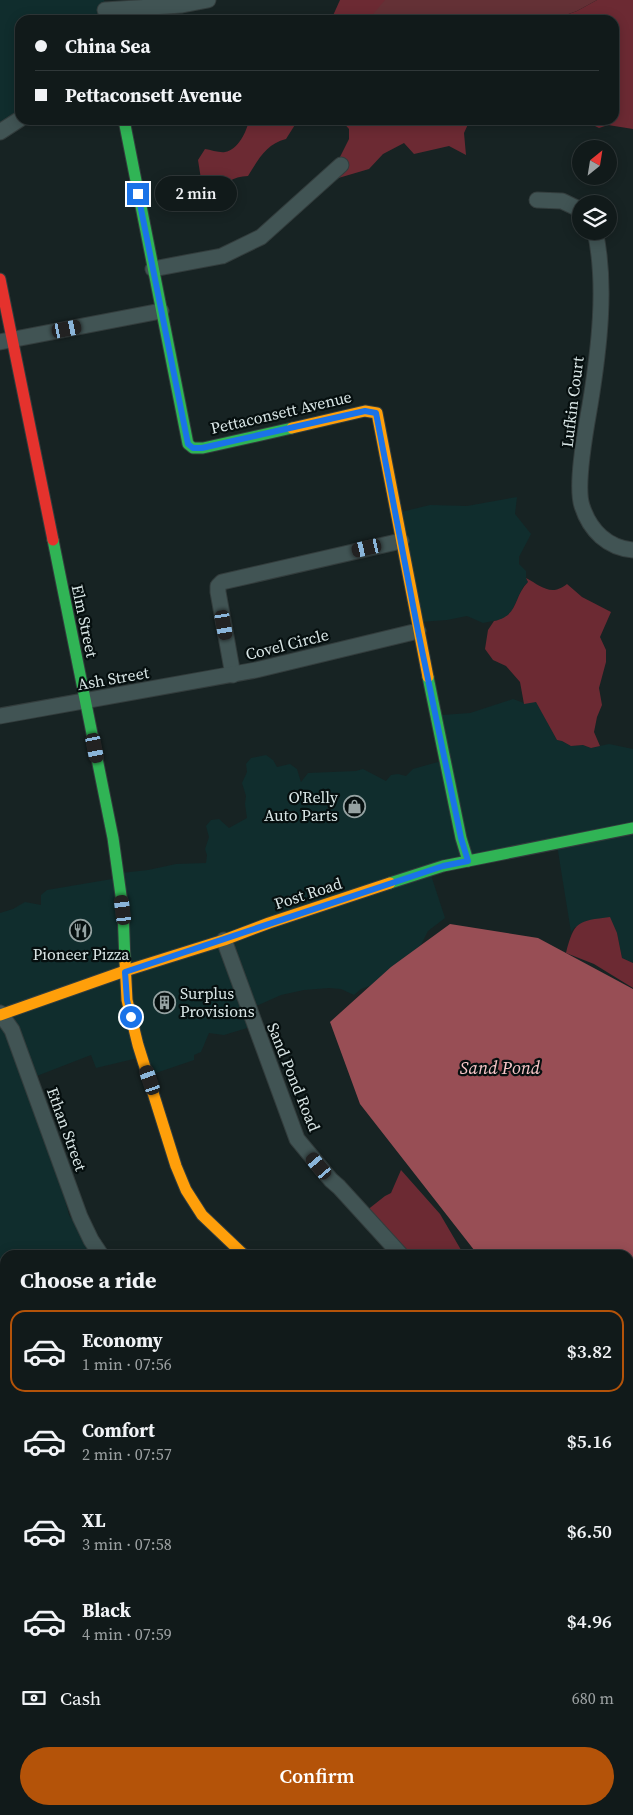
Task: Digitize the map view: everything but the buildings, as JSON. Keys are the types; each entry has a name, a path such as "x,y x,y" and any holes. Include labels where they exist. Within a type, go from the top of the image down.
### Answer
{"street":[{"path":"105,10 182,5 208,0"},
{"path":"0,132 15,122"},
{"name":"Pettaconsett Avenue","path":"125,125 188,444 193,448 202,448 365,411 376,413 418,631 461,838 468,861"},
{"path":"152,269 222,256 261,237 341,165"},
{"path":"537,200 562,201 572,206"},
{"name":"Lufkin Court","path":"597,240 602,295 583,454 581,499 587,517 600,536 621,548 633,550"},
{"name":"Elm Street","path":"0,279 6,341 85,700 113,838 123,910 127,1000 138,1045 176,1166 186,1190 202,1215 239,1250"},
{"path":"6,341 161,311"},
{"name":"Covel Circle","path":"401,541 222,582 218,586 218,592 232,675 418,631"},
{"name":"Ash Street","path":"0,716 232,675"},
{"name":"Post Road","path":"0,1014 224,940 269,922 443,866 633,828"},
{"name":"Sand Pond Road","path":"224,940 297,1139 331,1180 396,1250"},
{"name":"Ethan Street","path":"0,1014 12,1030 80,1217 98,1250"}],"shaded area":[{"path":"0,0 104,0 106,15 15,15 15,122 0,132"},
{"path":"340,0 385,0 372,15 333,15"},
{"path":"369,0 597,0 566,15 366,15"},
{"path":"597,0 633,0 633,129 608,125 619,125 619,15 566,15"},
{"path":"247,125 295,125 286,139 279,141 268,149 248,176 233,179 212,194 203,192 198,160 205,149 218,152 230,151 238,144"},
{"path":"345,125 468,125 464,133 466,155 449,146 414,154 404,143 383,154 369,169 335,179 332,173 349,139 349,129"},
{"path":"593,125 608,125 599,128"},
{"path":"517,497 515,514 531,534 519,557 519,564 526,571 528,582 523,587 510,615 503,619 483,623 467,616 420,622 397,513 430,505 467,506"},
{"path":"526,578 541,587 551,590 556,590 567,584 582,597 611,612 600,637 606,650 606,662 599,688 602,705 594,732 600,746 591,748 583,745 571,746 557,740 536,702 524,704 520,682 506,666 493,660 485,649 488,630 494,621 502,619 512,610 528,582"},
{"path":"513,699 524,703 536,701 557,740 571,746 583,745 591,748 609,744 633,749 633,963 622,958 617,933 575,927 571,932 557,845 430,872 445,918 428,931 418,951 378,983 361,989 354,995 341,989 329,988 304,990 281,995 254,1007 254,1026 224,1035 209,1033 201,1052 194,1055 194,1060 153,1074 142,1057 96,1068 91,1055 29,1079 52,1150 69,1215 93,1250 0,1250 0,913 13,909 25,902 41,905 41,895 47,890 118,878 121,873 176,864 206,863 207,855 205,849 209,837 206,826 211,820 219,819 229,828 247,818 246,796 242,783 247,772 246,764 251,758 266,755 273,760 277,767 290,764 297,769 301,782 308,773 363,769 386,781 391,775 406,776 413,769 445,760 442,715 470,713"},
{"path":"610,917 617,933 622,958 633,963 633,988 594,964 566,953 572,934 579,924"},
{"path":"401,1170 440,1214 461,1250 399,1250 366,1211 391,1193"}],"water":[{"name":"Sand Pond","path":"450,924 538,938 633,989 633,1250 474,1250 360,1104 330,1022 391,967"}],"traffic: fast":[{"path":"125,125 188,444 193,448 203,448 292,428"},
{"path":"53,540 113,838 123,910 125,962"},
{"path":"428,677 461,838 468,861"},
{"path":"390,883 443,866 633,828"}],"traffic: slow":[{"path":"292,428 365,411 377,413 428,677"},
{"path":"0,1015 125,971 224,940 390,883"},
{"path":"125,962 127,1000 138,1045 176,1166 186,1190 202,1215 239,1250"}],"traffic: jam":[{"path":"0,279 53,540"}],"place":[{"name":"O'Relly Auto Parts","path":"354,806"},
{"name":"Pioneer Pizza","path":"81,930"},
{"name":"Surplus Provisions","path":"164,1002"}],"route":[{"path":"131,1017 127,1000 125,972 224,940 269,922 443,866 468,861 461,838 421,648 376,413 365,411 202,448 193,448 188,444 138,194"}]}
